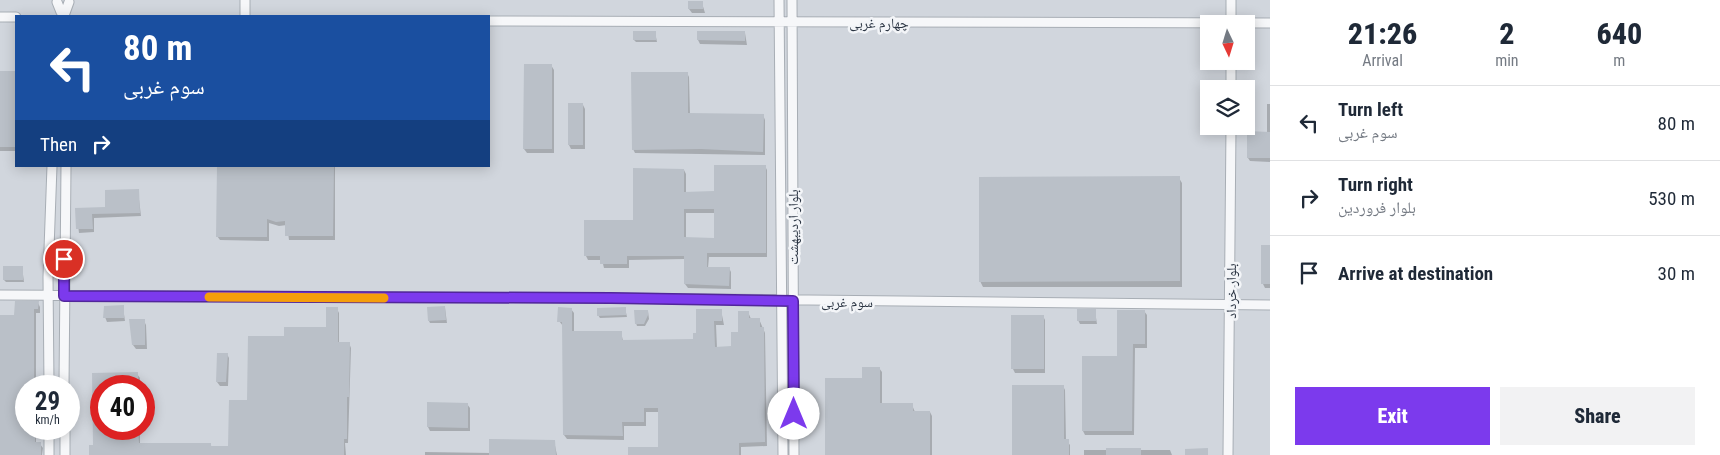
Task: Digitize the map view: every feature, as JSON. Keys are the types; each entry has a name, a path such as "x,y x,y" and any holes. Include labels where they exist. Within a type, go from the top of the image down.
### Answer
{"street":[{"path":"245,15 246,0"},
{"name":"بلوار اردیبهشت","path":"779,0 780,301 783,455"},
{"name":"بلوار اردیبهشت","path":"792,0 794,455"},
{"path":"1231,0 1231,15"},
{"path":"57,1 61,12 65,13 69,1"},
{"path":"57,1 57,15"},
{"path":"69,1 69,15"},
{"path":"0,17 15,17"},
{"name":"چهارم غربی","path":"490,21 1200,23"},
{"name":"چهارم غربی","path":"1255,23 1270,23"},
{"name":"بلوار خرداد","path":"1228,455 1231,305 1231,135"},
{"path":"49,375 48,277 52,167"},
{"path":"64,375 66,167"},
{"path":"48,277 50,284 56,288 60,287 64,278"},
{"name":"سوم غربی","path":"0,295 611,298 1270,305"},
{"path":"48,319 54,307 57,306 62,310 64,319"},
{"path":"49,440 49,455"},
{"path":"65,440 65,455"}],"shaded area":[{"path":"0,0 1270,0 1270,455 0,455"}],"building":[{"path":"688,1 703,1 703,9 688,9"},
{"path":"633,31 656,31 656,40 633,40"},
{"path":"697,31 745,31 745,41 697,40"},
{"path":"524,64 552,64 552,149 523,149"},
{"path":"0,71 15,71 15,147 0,147"},
{"path":"631,72 688,72 688,113 764,114 763,152 701,149 632,150"},
{"path":"568,103 583,103 583,145 568,145"},
{"path":"1255,131 1270,132 1270,158 1247,158 1247,135 1255,135"},
{"path":"714,165 766,165 766,253 707,253 707,267 730,267 729,286 684,284 684,256 627,256 627,264 600,264 600,256 584,256 584,220 633,220 633,168 684,169 684,192 714,191","holes":["684,209 714,209 714,238 684,237"]},
{"path":"217,167 334,167 333,236 285,236 285,221 276,222 267,219 267,237 216,237"},
{"path":"1180,176 1180,281 979,282 979,177"},
{"path":"139,189 140,213 92,214 93,229 76,229 75,208 105,207 105,190"},
{"path":"1261,245 1270,245 1270,284 1261,284"},
{"path":"3,266 23,266 23,280 3,280"},
{"path":"15,301 39,301 38,309 34,309 34,375 15,375 15,440 35,440 35,442 41,442 41,455 0,455 0,315 14,315"},
{"path":"124,305 124,318 103,318 104,306"},
{"path":"445,306 446,320 428,321 427,307"},
{"path":"326,307 338,307 338,342 350,342 347,439 344,439 344,455 89,455 89,445 93,445 93,440 139,440 139,443 211,443 211,446 228,446 229,400 247,400 248,336 284,336 284,327 326,327"},
{"path":"558,307 572,308 572,331 622,331 622,340 693,339 693,333 696,333 696,309 722,309 722,321 714,321 715,347 731,346 731,332 738,332 738,311 749,311 749,318 760,318 760,327 764,327 765,442 739,443 739,455 628,455 628,447 658,447 658,408 644,408 644,422 622,422 623,436 563,435 562,322 557,322"},
{"path":"626,307 626,315 597,316 597,308"},
{"path":"1077,309 1096,309 1096,321 1077,321"},
{"path":"634,310 648,310 644,324 635,324"},
{"path":"1117,310 1145,310 1145,344 1133,344 1132,431 1082,431 1082,356 1117,356"},
{"path":"1011,315 1044,315 1044,369 1011,369"},
{"path":"129,319 145,319 145,345 132,345"},
{"path":"217,353 228,353 226,382 216,382"},
{"path":"862,367 880,367 880,403 913,403 913,411 930,411 930,455 825,455 825,378 862,378"},
{"path":"138,372 138,375 92,375 92,373"},
{"path":"1012,385 1064,385 1064,439 1069,439 1069,455 1012,455"},
{"path":"427,402 468,403 468,428 427,427"},
{"path":"489,439 555,440 556,455 489,455"},
{"path":"1106,448 1141,448 1141,455 1106,455"},
{"path":"1208,448 1208,455 1185,455 1185,449"}],"slow traffic":[{"path":"209,297 384,298"}],"route":[{"path":"64,259 64,296 611,298 793,301 794,414"}]}
